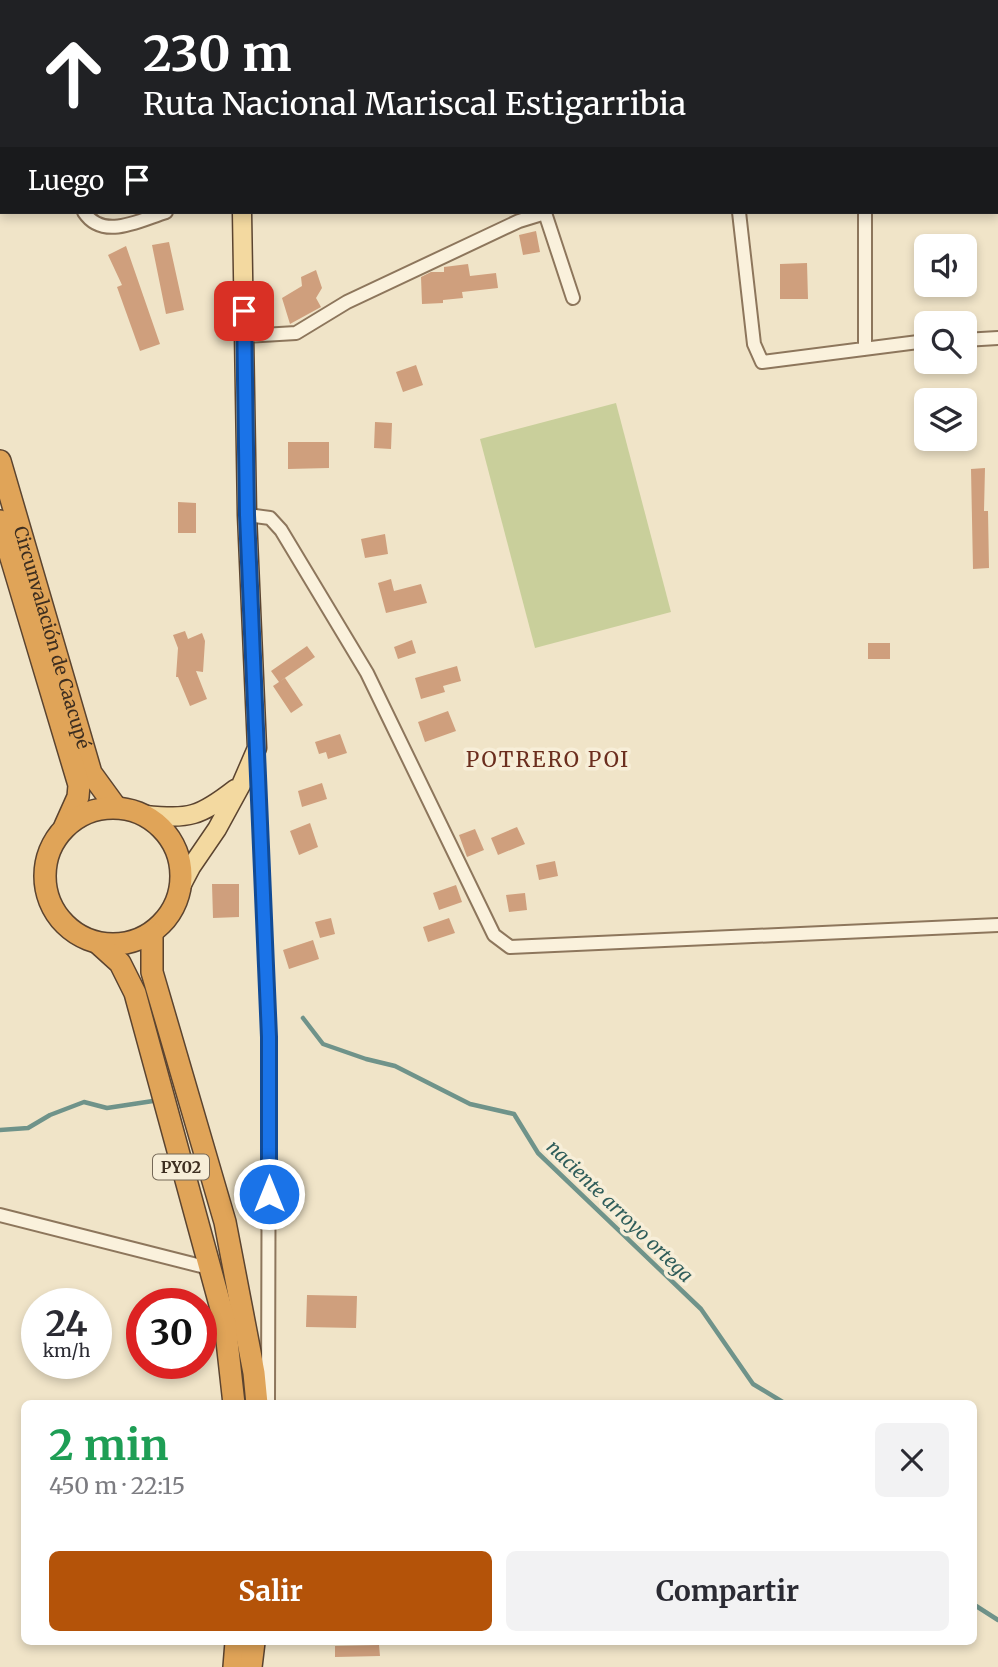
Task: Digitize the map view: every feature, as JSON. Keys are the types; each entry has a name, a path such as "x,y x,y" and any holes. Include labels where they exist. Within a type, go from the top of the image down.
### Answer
{"highway":[{"name":"Circunvalación de Caacupé","path":"0,461 91,773 115,807"},
{"name":"Circunvalación de Caacupé","path":"0,521 79,785 78,797 65,825"},
{"path":"65,825 90,811 115,807 145,815 167,832 179,858 181,886 176,904 166,920 152,933 135,942 99,944"},
{"name":"PY02","path":"65,825 47,856 44,878 48,901 60,920 77,936 99,944 120,963 135,993 225,1323 234,1400"},
{"name":"PY02","path":"152,933 152,972 225,1222 254,1373 257,1400"},
{"path":"234,1667 236,1645"},
{"path":"251,1667 254,1645"}],"main road":[{"path":"181,886 217,829 257,748 247,515 242,214"},
{"path":"145,815 174,817 199,814 241,785"}],"street":[{"path":"86,214 97,225 114,228 160,214"},
{"path":"244,336 296,333 347,302 519,221 542,214"},
{"path":"545,214 573,298"},
{"path":"739,214 754,344 762,362 914,343"},
{"path":"865,214 865,349"},
{"path":"977,339 998,338"},
{"path":"247,515 270,518 281,530 367,673 494,935 510,947 998,925"},
{"path":"257,748 269,1037 268,1400"},
{"path":"0,1215 209,1268"}],"green space":[{"path":"616,403 671,612 535,648 480,439"}],"building":[{"path":"536,231 540,252 523,255 519,235"},
{"path":"169,242 184,310 166,314 152,245"},
{"path":"126,246 160,344 140,351 117,287 122,285 108,255"},
{"path":"807,263 808,299 780,299 780,264"},
{"path":"468,264 470,276 496,273 498,288 462,292 463,298 422,304 421,277 431,272 444,272 444,267"},
{"path":"316,270 322,288 316,298 321,307 290,324 282,298 302,286 301,277"},
{"path":"416,365 423,385 403,392 396,372"},
{"path":"375,422 392,423 391,449 374,448"},
{"path":"288,442 329,442 329,468 288,469"},
{"path":"985,468 984,511 988,511 989,568 973,569 971,469"},
{"path":"178,502 196,503 196,533 178,533"},
{"path":"385,534 388,554 365,558 361,539"},
{"path":"391,579 394,591 421,584 427,603 386,613 378,583"},
{"path":"185,631 188,639 202,633 205,641 203,672 196,671 207,699 190,706 176,677 178,648 173,635"},
{"path":"412,640 416,653 398,659 394,647"},
{"path":"868,643 890,643 890,659 868,659"},
{"path":"307,646 315,657 279,682 271,671"},
{"path":"457,666 461,681 443,686 445,692 421,699 415,678"},
{"path":"285,678 303,705 291,713 273,686"},
{"path":"448,711 456,731 425,742 418,722"},
{"path":"340,734 347,753 328,759 326,752 319,754 315,742"},
{"path":"322,783 327,799 302,807 298,791"},
{"path":"310,823 318,847 299,855 290,831"},
{"path":"517,827 525,844 498,855 491,838"},
{"path":"475,829 484,850 467,857 459,835"},
{"path":"555,861 558,876 539,880 536,865"},
{"path":"212,884 239,884 239,917 213,918"},
{"path":"456,885 462,902 439,910 433,893"},
{"path":"525,893 527,910 509,912 506,895"},
{"path":"331,918 335,934 320,938 315,922"},
{"path":"449,918 455,933 428,942 423,927"},
{"path":"313,940 319,959 289,969 283,950"},
{"path":"307,1295 357,1296 356,1328 306,1327"},
{"path":"379,1645 380,1656 335,1657 335,1646"}],"waterway":[{"name":"naciente arroyo ortega","path":"303,1018 323,1044 395,1066 470,1104 514,1114 538,1153 701,1309 753,1384 779,1400"},
{"name":"naciente arroyo ortega","path":"0,1130 28,1128 50,1115 84,1102 107,1108 153,1101"},
{"name":"naciente arroyo ortega","path":"977,1607 998,1620"}],"district":[{"name":"POTRERO POI","path":"548,760"}],"route":[{"path":"244,311 247,515 269,1037 269,1194"}]}
